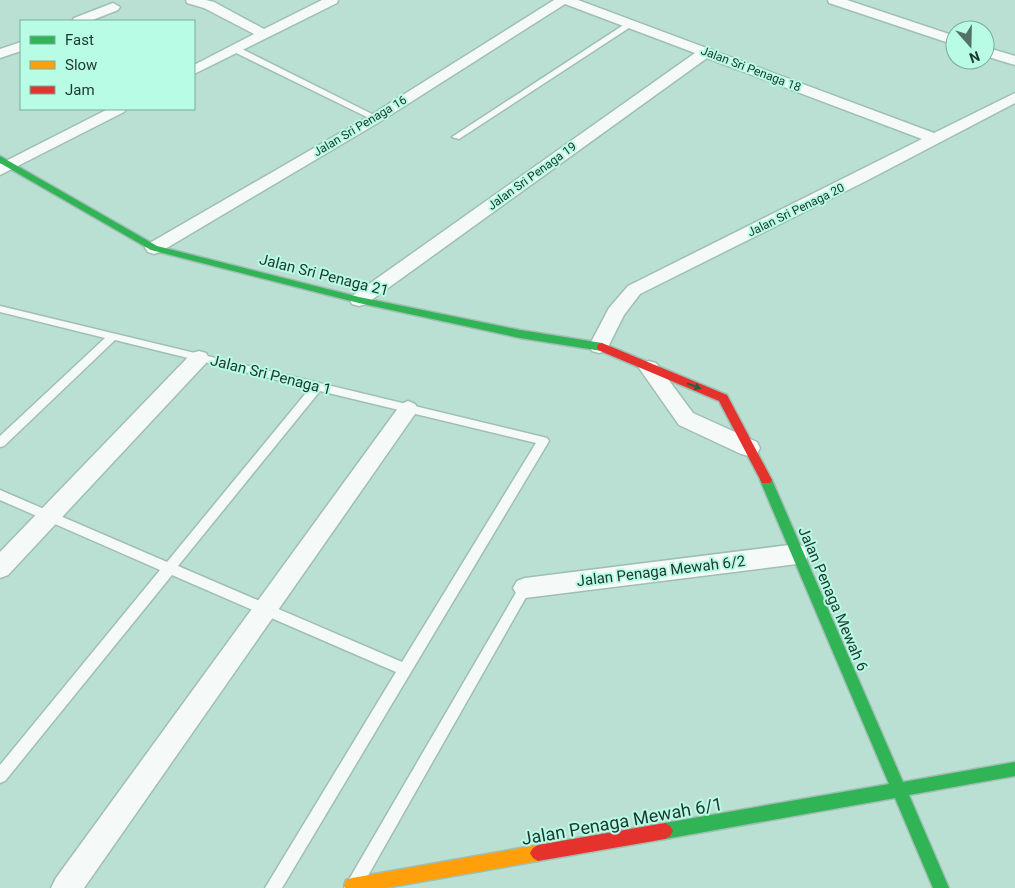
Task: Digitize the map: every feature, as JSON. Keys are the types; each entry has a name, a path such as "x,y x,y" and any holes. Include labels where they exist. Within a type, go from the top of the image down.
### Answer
{"street":[{"path":"192,0 209,5 263,34"},
{"path":"195,69 332,0"},
{"name":"Jalan Sri Penaga 18","path":"565,0 934,139"},
{"name":"Jalan Sri Penaga 16","path":"154,248 376,118 565,0"},
{"path":"834,0 945,38"},
{"path":"81,20 113,7"},
{"path":"0,54 20,46"},
{"name":"Jalan Sri Penaga 19","path":"359,300 706,52"},
{"path":"995,54 1015,61"},
{"name":"Jalan Sri Penaga 20","path":"598,346 616,312 634,290 1015,97"},
{"path":"3,165 117,110"},
{"name":"Jalan Sri Penaga 21","path":"3,165 154,248 359,300 520,334 598,346 649,368"},
{"path":"0,568 199,358"},
{"path":"649,368 686,419 749,448"},
{"name":"Jalan Penaga Mewah 6","path":"649,368 723,398 769,485 941,888"},
{"path":"66,888 408,409"},
{"name":"Jalan Penaga Mewah 6/2","path":"524,588 798,554"},
{"name":"Jalan Penaga Mewah 6/1","path":"352,887 1015,769"}],"lane":[{"path":"456,137 632,24"},
{"path":"235,49 376,118"},
{"name":"Jalan Sri Penaga 1","path":"0,309 542,442 405,670"},
{"path":"0,443 112,337"},
{"path":"0,776 317,387"},
{"path":"0,495 405,670 273,888"},
{"path":"352,887 524,588"}],"traffic: fast":[{"path":"0,159 154,248 359,300 520,334 602,347"},
{"path":"766,480 941,888"},
{"path":"665,831 1015,769"}],"traffic: slow":[{"path":"352,886 538,853"}],"traffic: jam":[{"path":"602,347 723,398 766,480"},
{"path":"538,853 665,831"}]}
